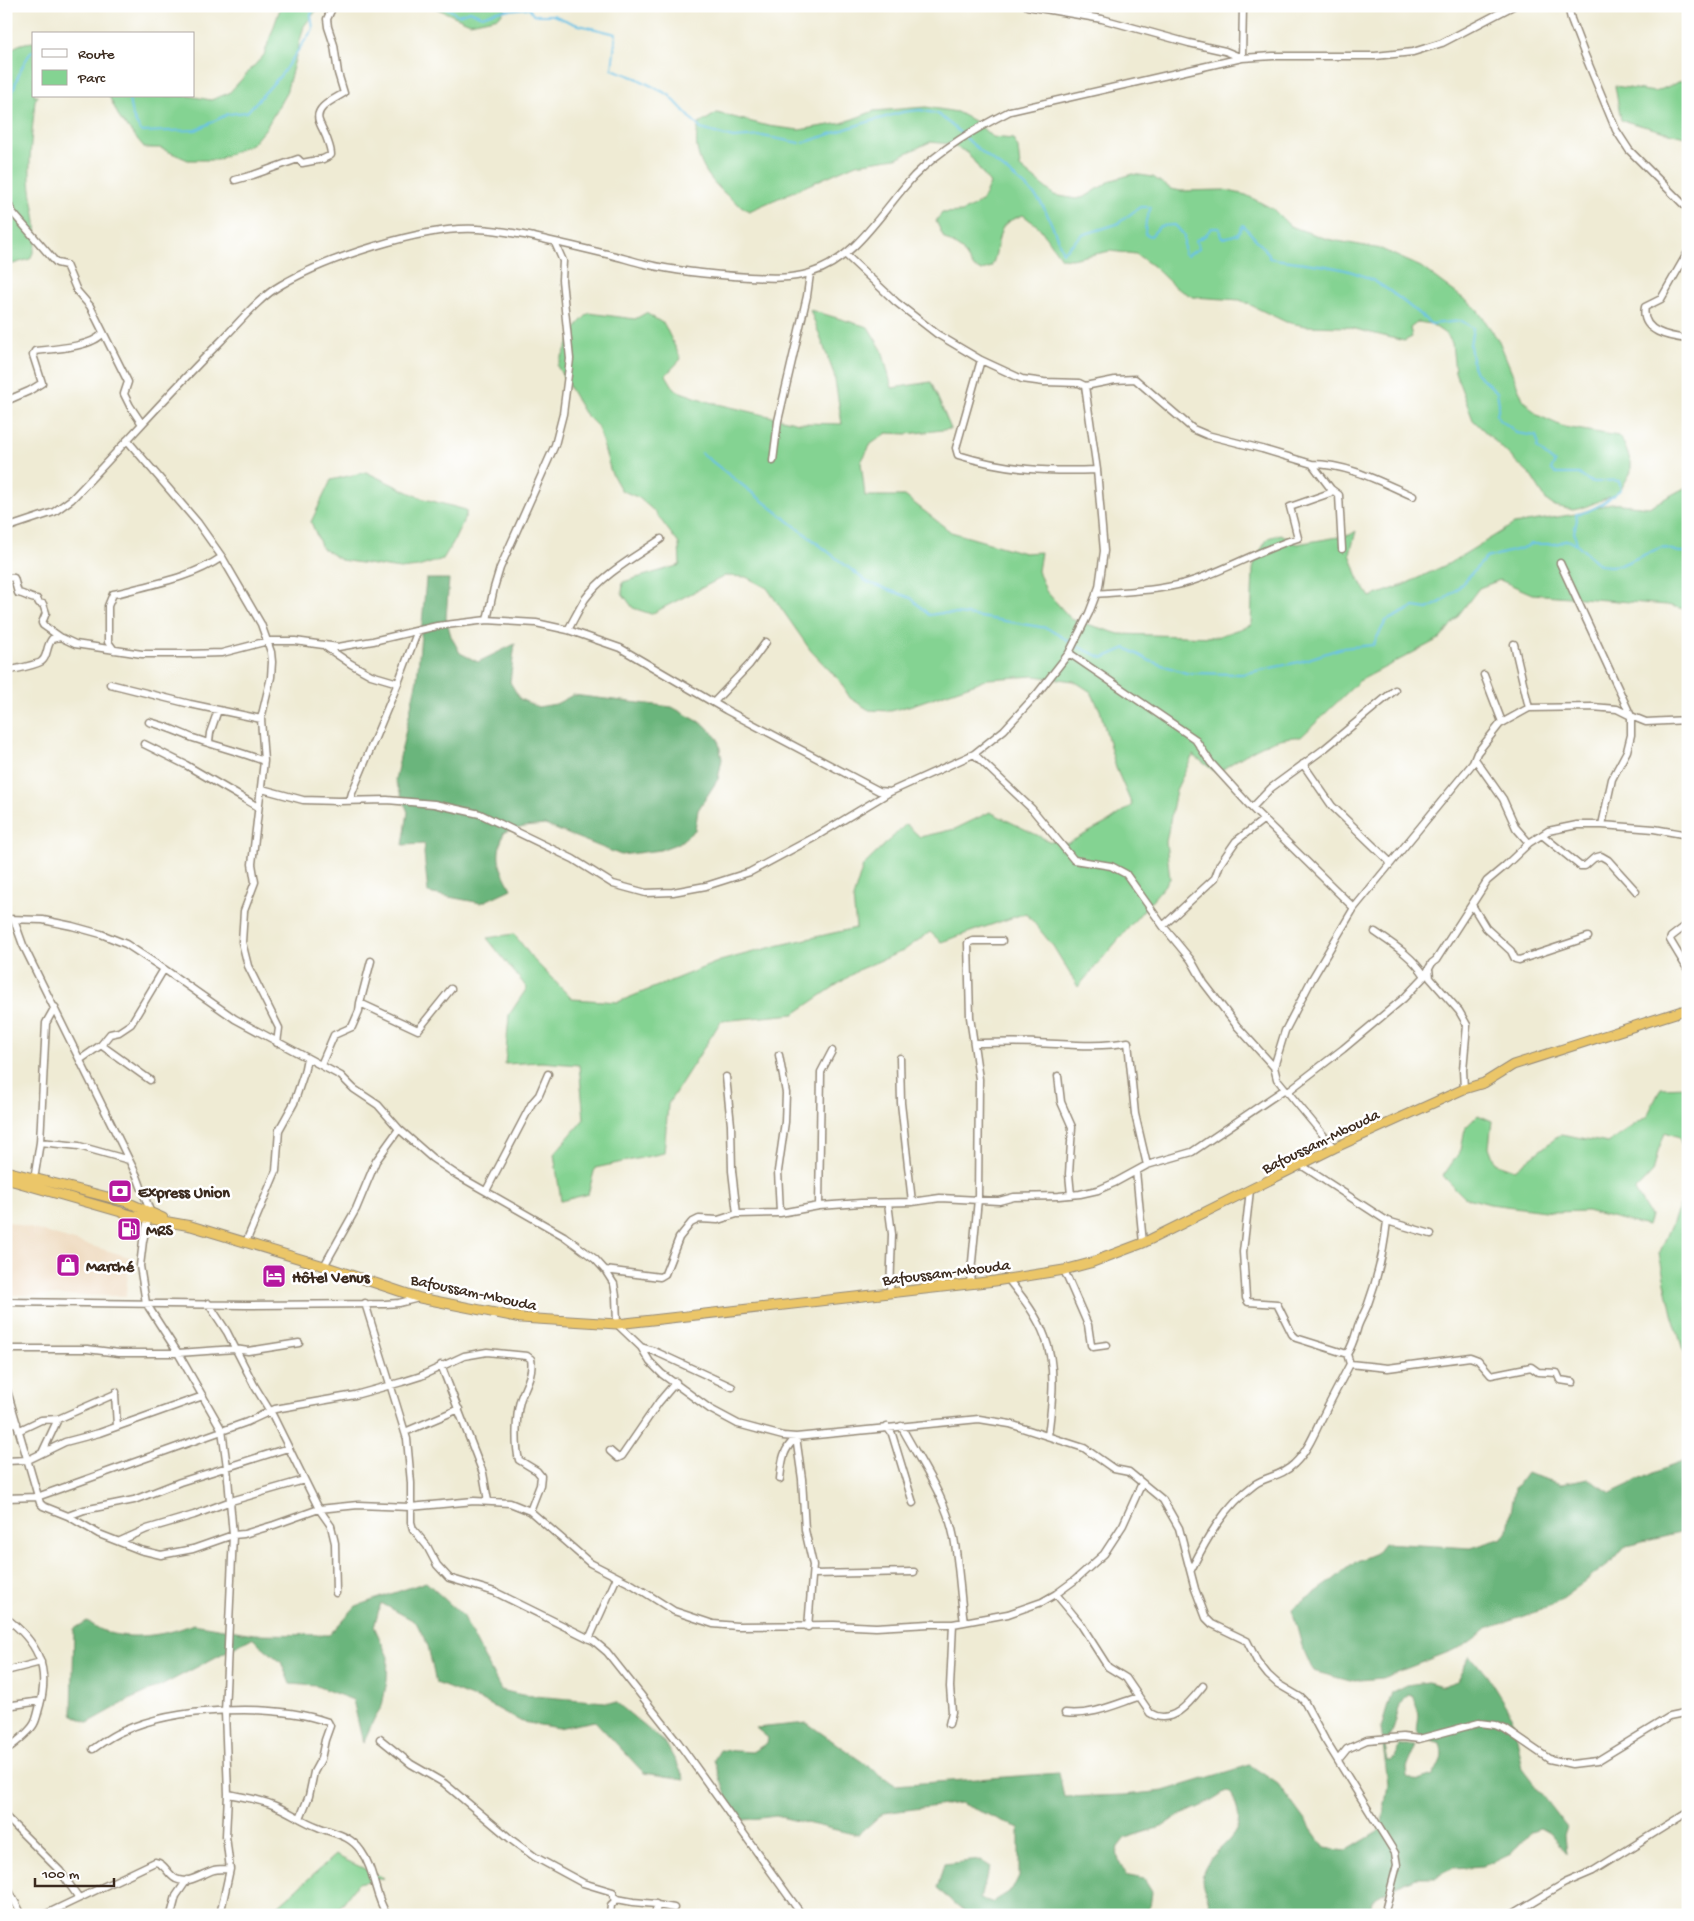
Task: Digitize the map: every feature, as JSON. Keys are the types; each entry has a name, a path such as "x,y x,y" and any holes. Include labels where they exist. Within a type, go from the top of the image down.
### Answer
{"highway":[{"name":"Bafoussam-Mbouda","path":"6,1179 34,1181 127,1202 149,1215 246,1242 420,1298 521,1318 617,1324 1008,1279 1064,1270 1098,1260 1143,1242 1334,1148 1464,1089 1484,1083 1513,1065 1688,1009"},
{"name":"Bafoussam-Mbouda","path":"6,1171 34,1181"}],"street":[{"path":"235,180 298,160 302,163 323,159 331,155 326,136 317,118 325,105 344,93 338,73 334,45 328,27 327,19 333,6"},
{"path":"1027,6 1102,20 1225,50 1242,58"},
{"path":"1242,58 1243,6"},
{"path":"6,528 54,512 72,499 182,380 255,306 279,286 325,264 383,244 432,232 476,229 528,236 555,244 691,272 765,277 790,277 810,274 832,264 845,254 862,238 915,176 942,150 1010,111 1242,58 1273,56 1375,56 1413,52 1442,43 1513,6"},
{"path":"1568,6 1580,45 1616,130 1629,150 1688,209"},
{"path":"6,202 46,252 57,263 66,265 76,291 90,306 102,334 128,382 124,391 125,397 142,424"},
{"path":"487,620 500,568 555,445 564,414 570,358 562,280 563,261 555,244"},
{"path":"1688,252 1661,300 1645,307 1643,315 1646,322 1658,332 1668,337 1688,338"},
{"path":"845,254 896,302 937,334 981,360 1022,379 1079,383 1085,386 1115,380 1135,380 1193,429 1207,435 1312,464 1324,464 1347,469 1381,481 1413,496"},
{"path":"773,461 778,421 807,296 810,274"},
{"path":"6,401 42,383 33,355 36,351 94,341 102,334"},
{"path":"981,360 956,448 958,455 985,464 1015,469 1054,472 1098,470"},
{"path":"262,789 303,800 387,800 434,804 480,814 573,859 613,884 646,893 673,892 706,886 750,872 815,837 890,792 974,754 1004,730 1069,653 1099,587 1104,551 1098,470 1085,386"},
{"path":"127,440 198,523 222,557 261,624 271,652 272,670 261,718 264,760 252,864 255,882 244,912 242,942 248,966 279,1028 277,1043"},
{"path":"1312,464 1331,489 1340,495 1342,549"},
{"path":"1096,594 1194,581 1226,569 1281,543 1298,538 1290,507 1330,493 1331,489"},
{"path":"568,630 586,598 597,585 661,539"},
{"path":"114,650 108,642 108,606 112,594 122,593 197,571 222,557"},
{"path":"1560,563 1631,716 1631,735 1627,751 1612,779 1602,825"},
{"path":"6,577 14,578 18,593 23,593 29,599 37,599 39,603 44,604 46,613 42,623 60,637 76,644 142,654 222,653 268,641 295,641 338,647 437,626 487,620 536,623 568,630 620,648 714,702 871,787 879,791 890,792"},
{"path":"350,800 418,630"},
{"path":"6,671 22,666 38,665 43,661 48,644 52,639 60,637"},
{"path":"714,702 749,665 766,642"},
{"path":"1514,644 1529,708"},
{"path":"325,646 371,675 398,683"},
{"path":"1069,653 1195,739 1212,763 1252,808 1354,908"},
{"path":"1484,675 1502,722"},
{"path":"110,684 218,710 261,718"},
{"path":"1252,808 1271,788 1395,690"},
{"path":"1274,1067 1285,1031 1312,979 1354,908 1475,759 1477,753 1502,722 1529,708 1617,709 1646,722 1686,719 1688,707"},
{"path":"209,742 218,710"},
{"path":"150,722 264,760"},
{"path":"144,744 186,765 258,808"},
{"path":"974,754 1032,809 1074,860 1111,866 1126,874 1191,960 1204,983 1226,1012 1274,1067 1277,1079 1334,1148"},
{"path":"1475,759 1503,799 1516,828 1529,843"},
{"path":"1303,764 1332,806 1391,863"},
{"path":"338,801 352,793"},
{"path":"1164,926 1215,878 1220,864 1236,841 1264,820"},
{"path":"606,1270 660,1277 665,1274 679,1238 691,1223 699,1219 718,1220 736,1214 780,1212 861,1202 912,1202 940,1198 999,1201 1014,1198 1071,1195 1098,1190 1146,1165 1192,1152 1286,1090 1404,998 1425,976 1487,881 1529,843 1542,835 1561,827 1602,825 1647,828 1688,834"},
{"path":"1542,835 1580,866 1585,866 1598,856 1608,860 1636,891"},
{"path":"1472,905 1486,928 1511,951 1515,959 1519,960 1588,937"},
{"path":"6,919 43,920 72,926 101,934 126,944 235,1019 341,1076 354,1089 378,1105 399,1129 432,1158 456,1175 564,1236 606,1270 615,1290 617,1324 641,1348 654,1366 710,1409 738,1424 783,1436 796,1437 979,1419 998,1421 1084,1448 1114,1469 1129,1472 1161,1498 1173,1515 1183,1540 1195,1589 1206,1618 1212,1624 1246,1642 1268,1675 1278,1684 1302,1699 1373,1816 1397,1859 1384,1915"},
{"path":"14,920 23,945 138,1176 149,1215 140,1266 146,1303 178,1353 222,1430 233,1536 225,1712 228,1794 226,1836 230,1869 220,1915"},
{"path":"1688,924 1671,937 1670,940 1688,970"},
{"path":"1375,932 1403,951 1425,976"},
{"path":"970,1283 978,1199 979,1079 970,1017 968,943 973,941 1002,941"},
{"path":"321,1065 334,1035 352,1027 359,1011 371,961"},
{"path":"1429,968 1430,978 1459,1011 1467,1025 1463,1070 1464,1089"},
{"path":"80,1059 101,1045 110,1034 119,1032 131,1024 164,969"},
{"path":"360,1003 418,1030 451,988"},
{"path":"34,1181 40,1142 46,1023 55,1007"},
{"path":"974,1043 1118,1044 1128,1042 1135,1114 1146,1165"},
{"path":"101,1045 150,1080"},
{"path":"819,1206 821,1072 832,1051"},
{"path":"779,1056 786,1093 785,1122 778,1171 780,1212"},
{"path":"246,1242 276,1171 279,1130 294,1103 307,1058"},
{"path":"900,1058 901,1103 912,1202"},
{"path":"486,1191 532,1104 539,1095 548,1074"},
{"path":"1058,1076 1062,1106 1072,1127 1069,1174 1071,1195"},
{"path":"726,1077 736,1214"},
{"path":"324,1266 356,1210 376,1161 399,1129"},
{"path":"40,1142 79,1146 129,1160"},
{"path":"1300,1165 1386,1221 1431,1234"},
{"path":"1136,1171 1143,1242"},
{"path":"1250,1190 1243,1252 1246,1298 1248,1302 1277,1304 1292,1334 1296,1338 1347,1354"},
{"path":"888,1203 892,1234 890,1292"},
{"path":"1191,1570 1219,1521 1230,1508 1255,1484 1279,1475 1294,1465 1303,1454 1350,1364 1347,1354 1353,1344 1358,1325 1368,1306 1383,1252 1386,1221"},
{"path":"1064,1270 1088,1325 1091,1345 1093,1347 1107,1345"},
{"path":"1008,1279 1036,1318 1046,1338 1052,1381 1048,1436"},
{"path":"6,1302 399,1303 420,1298"},
{"path":"208,1303 280,1429 319,1509 333,1531 336,1593"},
{"path":"365,1303 405,1432 410,1467 411,1522 428,1546 443,1573 449,1578 494,1592 589,1639 608,1652 682,1748 802,1915"},
{"path":"6,1349 87,1349 119,1353 178,1353 236,1349 248,1351 299,1343"},
{"path":"641,1348 654,1351 732,1387"},
{"path":"6,1498 38,1497 270,1412 292,1406 354,1395 421,1376 457,1358 480,1352 527,1356 531,1359 531,1369 522,1394 518,1415 519,1460 537,1471 541,1476 540,1485 530,1511"},
{"path":"1350,1364 1364,1367 1388,1368 1470,1357 1478,1360 1491,1375 1531,1368 1538,1372 1557,1373 1560,1380 1573,1382"},
{"path":"441,1365 483,1473 488,1500"},
{"path":"610,1451 618,1458 622,1456 659,1402 676,1382"},
{"path":"6,1387 38,1497 43,1506 68,1516 99,1534 140,1550 162,1555 193,1550 319,1509 358,1505 410,1506 488,1500 510,1503 530,1511 590,1563 617,1577 674,1612 713,1624 737,1626 808,1627 834,1625 876,1627 953,1624 1026,1609 1056,1594 1104,1554 1123,1524 1142,1483"},
{"path":"20,1430 41,1420 58,1419 115,1393 117,1426"},
{"path":"6,1461 28,1460 72,1439 99,1433 203,1396"},
{"path":"405,1432 459,1409"},
{"path":"42,1454 58,1419"},
{"path":"6,1423 18,1423"},
{"path":"901,1426 931,1478 948,1518 954,1538 964,1622"},
{"path":"888,1427 892,1434 914,1503"},
{"path":"780,1479 782,1457 787,1447 796,1437"},
{"path":"796,1437 802,1479 805,1530 812,1556 808,1627"},
{"path":"68,1516 84,1510 134,1500 160,1489 288,1448"},
{"path":"120,1541 230,1501 304,1480"},
{"path":"812,1574 914,1572"},
{"path":"589,1639 617,1577"},
{"path":"1056,1594 1080,1624 1108,1667 1126,1678 1150,1713 1155,1716 1176,1713 1186,1707 1203,1686"},
{"path":"6,1618 26,1636 36,1650 41,1662 43,1684 41,1701 34,1724 7,1750"},
{"path":"949,1724 952,1712 950,1687 953,1624"},
{"path":"6,1670 41,1662"},
{"path":"1065,1713 1090,1713 1138,1697"},
{"path":"6,1706 41,1701"},
{"path":"93,1748 122,1731 143,1723 191,1714 268,1710 301,1715 328,1722 330,1726 321,1759 314,1772 309,1796 300,1818"},
{"path":"1338,1760 1347,1749 1368,1740 1402,1737 1419,1739 1479,1723 1495,1725 1505,1729 1549,1759 1572,1764 1584,1763 1597,1761 1669,1717 1688,1713"},
{"path":"380,1740 411,1764 444,1783 535,1857 582,1883 613,1892 613,1896 617,1899 674,1908"},
{"path":"228,1794 272,1804 317,1827 344,1835 357,1846 366,1860 373,1874 377,1892 387,1915"},
{"path":"1511,1915 1565,1883 1600,1867 1688,1812"},
{"path":"6,1817 60,1871 79,1898"},
{"path":"46,1914 155,1862 160,1863 175,1879 187,1880 212,1871 230,1869"},
{"path":"171,1915 176,1896 187,1880"},
{"path":"6,1885 22,1915"},
{"path":"610,1915 611,1905 617,1899"},
{"path":"655,1915 657,1904"}],"shaded area":[{"name":"Marché","path":"6,1221 133,1258 128,1272 126,1296 6,1295"}],"green space":[{"path":"281,6 320,6 304,26 286,93 266,128 253,143 217,160 188,160 160,148 145,148 120,119 110,98 195,97 211,100 229,93 264,55"},
{"path":"431,6 503,6 505,9 499,17 470,23"},
{"path":"32,42 32,98 36,98 30,168 36,219 36,240 30,259 6,266 6,56 12,49 25,43"},
{"path":"1688,78 1688,138 1621,120 1615,86 1655,92"},
{"path":"926,107 957,112 976,122 992,137 1013,139 1018,148 1020,167 1054,195 1076,199 1085,197 1112,180 1133,174 1153,177 1171,189 1181,191 1224,190 1246,195 1273,209 1290,226 1327,239 1381,249 1421,267 1476,308 1499,341 1523,399 1537,415 1564,427 1618,436 1624,444 1631,462 1631,472 1621,489 1614,495 1582,508 1573,510 1554,506 1547,501 1531,476 1473,420 1455,372 1452,343 1447,335 1431,324 1418,322 1410,328 1412,337 1404,341 1347,327 1305,326 1286,322 1240,300 1193,297 1176,288 1154,267 1136,254 1110,251 1071,259 1061,258 1039,227 1023,215 1004,225 999,236 994,262 991,267 982,271 973,267 962,250 944,238 936,221 942,213 962,212 981,202 990,184 968,153 950,144 930,142 896,158 856,164 749,211 717,186 708,175 698,151 696,138 699,124 717,113 768,126 799,130 842,123 874,111"},
{"path":"810,310 868,327 882,350 892,388 931,382 951,429 907,434 887,433 871,444 861,462 865,496 905,496 951,532 1024,553 1041,552 1038,571 1046,591 1071,619 1119,634 1216,637 1251,625 1253,569 1256,558 1268,538 1281,534 1297,544 1350,535 1356,531 1350,554 1359,580 1370,597 1401,586 1448,564 1514,524 1576,514 1611,503 1649,507 1688,486 1688,610 1667,605 1532,594 1500,580 1479,588 1441,638 1359,681 1301,737 1290,737 1267,743 1217,773 1193,755 1176,790 1166,842 1170,879 1078,987 1053,946 1026,913 941,942 930,932 903,951 860,969 794,1014 721,1021 668,1104 664,1153 595,1168 588,1194 561,1201 554,1154 584,1119 579,1065 541,1062 505,1064 509,1015 527,988 487,938 514,934 533,959 572,999 618,1002 720,961 856,928 853,898 863,866 906,824 920,837 955,829 990,812 1049,841 1068,843 1110,821 1132,805 1116,768 1100,710 1091,692 1074,681 1034,676 988,679 891,711 869,710 850,698 839,680 811,651 767,588 746,577 725,576 651,614 633,608 622,593 623,582 680,565 679,544 654,511 639,498 621,490 611,472 598,427 584,413 557,366 579,323 589,313 635,319 646,313 664,324 681,359 666,375 675,390 709,402 799,423 842,424 834,374"},
{"path":"366,472 421,498 466,510 466,515 454,541 443,559 418,567 400,569 341,560 322,548 311,522 331,480"},
{"path":"426,579 449,579 446,618 451,636 460,653 478,662 515,644 510,682 520,699 538,707 556,704 573,695 672,707 705,725 718,739 722,759 718,779 698,810 695,830 679,843 660,850 621,855 545,825 524,827 504,832 499,848 499,861 511,889 481,903 428,893 424,853 425,844 403,845 408,812 395,780 417,679"},
{"path":"1688,1087 1688,1162 1679,1137 1665,1132 1653,1172 1635,1191 1650,1216 1647,1226 1586,1211 1553,1212 1490,1204 1464,1197 1443,1176 1461,1150 1465,1128 1478,1115 1492,1121 1489,1147 1495,1163 1515,1170 1561,1134 1608,1143 1647,1116 1661,1088"},
{"path":"1688,1187 1688,1366 1672,1314 1659,1254"},
{"path":"1688,1460 1688,1531 1626,1546 1614,1560 1552,1606 1487,1629 1464,1646 1382,1678 1350,1681 1313,1671 1302,1646 1292,1609 1357,1561 1376,1553 1384,1543 1471,1548 1503,1538 1508,1530 1515,1488 1526,1473 1561,1484 1589,1479 1611,1493 1655,1472"},
{"path":"426,1582 462,1615 501,1690 522,1695 617,1703 666,1744 685,1779 644,1773 595,1721 558,1728 522,1722 487,1703 436,1683 428,1646 416,1622 381,1603 374,1626 388,1657 387,1681 382,1706 363,1743 353,1700 316,1686 290,1684 281,1662 252,1638 161,1686 131,1699 88,1723 72,1714 74,1629 87,1621 104,1631 125,1636 161,1634 193,1624 254,1634 329,1635 356,1606"},
{"path":"1470,1655 1487,1676 1512,1716 1522,1769 1567,1827 1564,1836 1566,1853 1549,1833 1540,1828 1531,1831 1511,1854 1494,1862 1482,1866 1453,1868 1436,1877 1416,1877 1405,1881 1373,1899 1365,1915 1208,1915 1209,1904 1203,1884 1203,1873 1209,1862 1236,1830 1238,1821 1237,1809 1231,1793 1226,1792 1161,1827 1125,1838 1118,1847 1119,1861 1126,1874 1124,1875 1144,1879 1152,1892 1150,1907 1142,1915 969,1915 937,1889 944,1864 980,1860 991,1867 980,1899 993,1902 1012,1890 1019,1876 1019,1828 960,1803 883,1813 858,1835 776,1816 735,1821 714,1760 720,1750 752,1752 767,1743 768,1738 756,1728 807,1723 895,1785 1059,1773 1064,1797 1124,1795 1164,1791 1250,1765 1278,1784 1325,1848 1346,1851 1381,1830 1388,1784 1381,1728 1392,1692 1406,1685 1428,1682 1442,1686 1457,1681","holes":["1409,1695 1414,1697 1419,1715 1417,1730 1419,1735 1440,1744 1442,1753 1441,1760 1433,1776 1418,1781 1407,1776 1406,1768 1416,1745 1400,1745 1398,1754 1391,1761 1388,1761 1385,1746 1405,1697"]},
{"path":"335,1855 384,1878 358,1883 334,1915 268,1915"}],"waterway":[{"path":"129,98 136,123 142,132 196,130 228,114 247,112 281,75 313,29 311,15 314,6"},
{"path":"444,6 458,15 470,11 482,16 497,11 529,8 533,15 553,15 575,24 616,34 612,69 636,78 669,95 701,129 733,138 762,136 800,143"},
{"path":"6,104 9,104 18,77 32,51"},
{"path":"803,143 903,112 920,110 938,114 963,135"},
{"path":"966,138 1021,182 1038,199 1048,216 1063,252 1082,235 1117,224 1140,207 1151,207 1146,220 1145,234 1151,236 1160,226 1175,225 1184,235 1184,254"},
{"path":"6,171 8,185 6,187"},
{"path":"1187,255 1199,249 1195,241 1206,235 1211,228 1219,228 1221,237 1224,238 1238,234 1243,225 1269,254 1269,258 1332,267 1356,273 1384,287 1431,324 1462,321 1473,328 1470,345 1474,371 1497,392 1499,404 1497,415 1499,420 1516,433 1536,436 1537,448 1555,463 1551,469 1556,474 1579,474 1595,482 1619,481 1621,489 1611,497 1594,508 1576,514 1577,520 1574,532 1577,544"},
{"path":"701,453 867,582 911,598 929,615 942,613 967,615 1047,628 1072,643"},
{"path":"1076,646 1103,658 1126,648 1150,661 1186,673 1242,674 1299,662 1342,648 1373,645 1386,621 1414,607 1428,609 1441,602 1456,590 1486,558 1532,544 1556,544 1567,540 1577,544 1599,565 1610,566 1621,565 1662,547 1679,552 1688,552"}],"place":[{"name":"Express Union","path":"120,1191"},
{"name":"MRS","path":"129,1229"},
{"name":"Marché","path":"68,1265"},
{"name":"Hôtel Venus","path":"274,1276"}]}
